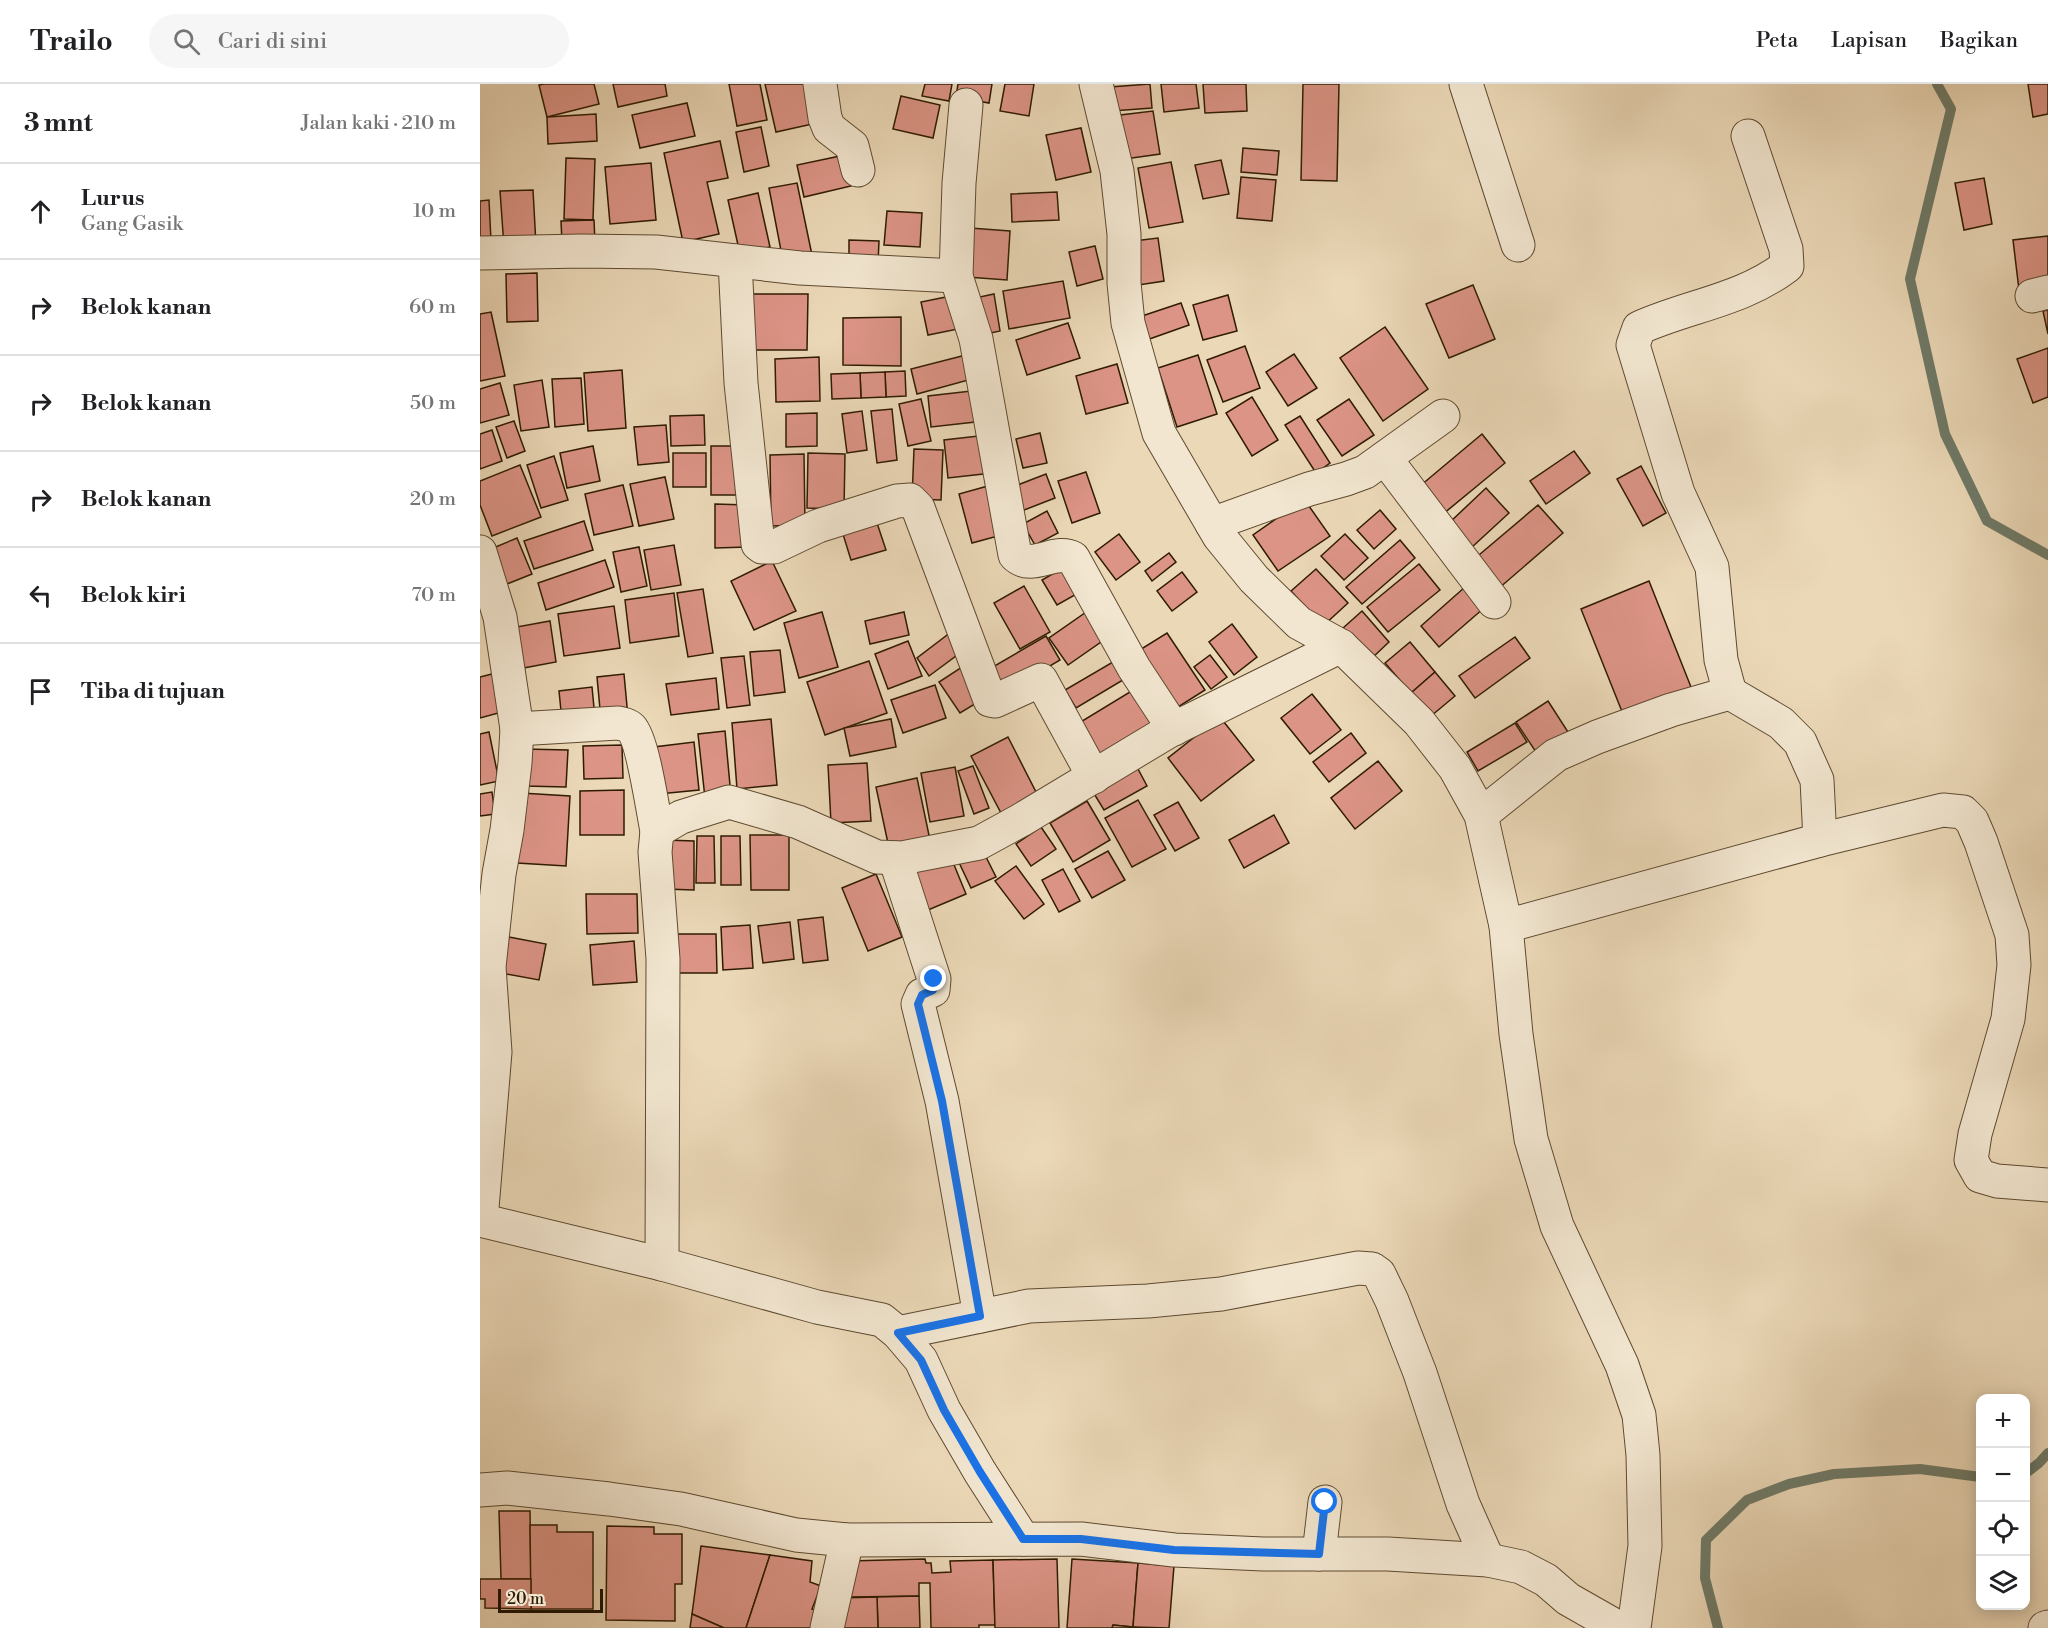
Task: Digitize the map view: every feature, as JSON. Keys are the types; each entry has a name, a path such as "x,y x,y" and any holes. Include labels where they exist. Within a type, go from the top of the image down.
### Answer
{"street":[{"path":"820,84 825,118 829,128 852,146 858,170"},
{"path":"1096,84 1117,171 1124,234 1124,283 1128,323 1159,433 1219,536 1254,579 1299,623 1341,646 1419,722 1455,768 1481,814 1506,926 1516,1034 1531,1139 1557,1226 1623,1365 1639,1415 1643,1455 1645,1546 1634,1628"},
{"path":"1466,84 1518,245"},
{"path":"966,105 959,183 956,276 976,339 1015,555 1028,562 1064,555 1073,558 1134,668 1174,729"},
{"path":"1748,136 1786,249 1787,266 1774,276 1730,298 1658,319 1639,328 1633,345 1677,493 1712,567 1721,660 1730,693 1782,723 1800,742 1816,780 1820,840"},
{"path":"480,253 656,252 800,268 956,276"},
{"path":"735,261 741,383 758,544 762,547 774,547 818,526 897,501 910,500 918,508 990,700 994,701 1041,680 1094,777"},
{"path":"1212,524 1309,489 1365,472 1443,416"},
{"path":"1385,458 1494,602"},
{"path":"480,552 500,617 517,729 494,831 499,874 489,967 495,1052 481,1220 662,1264 817,1307 882,1320 898,1333 921,1360 956,1431 1023,1539"},
{"path":"657,831 681,817 729,802 798,822 877,857 902,858 979,843 1022,820 1174,729 1341,646"},
{"path":"1481,814 1556,755 1597,737 1671,710 1730,693"},
{"path":"517,729 618,723 633,730 639,747 657,831 655,852 663,959 662,1264"},
{"path":"1506,926 1820,840 1943,810 1963,812 1972,821 1981,842 2012,935 2014,965 2008,1019 1975,1134 1971,1160 1980,1176 1997,1181 2048,1185"},
{"path":"895,858 934,979 933,990 922,995 918,1004 942,1101 980,1316"},
{"path":"898,1333 1029,1306 1148,1301 1221,1294 1358,1268 1372,1269 1383,1279 1392,1301 1420,1373 1463,1504 1488,1560"},
{"path":"480,1490 507,1488 609,1499 681,1509 796,1535 847,1539 1081,1539 1174,1550 1388,1554 1488,1560 1521,1567 1546,1580 1568,1599 1619,1628"},
{"path":"1319,1554 1325,1502"},
{"path":"827,1628 847,1539"}],"building":[{"path":"594,84 599,104 547,117 539,85"},
{"path":"613,84 665,84 667,96 618,107"},
{"path":"729,84 760,84 767,120 737,126"},
{"path":"765,84 808,84 817,123 776,132"},
{"path":"925,84 952,84 949,101 922,96"},
{"path":"958,84 992,84 989,103 956,97"},
{"path":"1005,84 1034,84 1029,116 1000,111"},
{"path":"1150,84 1152,108 1112,111 1110,87"},
{"path":"1161,84 1196,84 1199,108 1164,112"},
{"path":"1203,84 1246,84 1247,111 1205,113"},
{"path":"1303,84 1339,84 1337,181 1301,180"},
{"path":"2028,84 2048,84 2048,114 2033,117"},
{"path":"901,96 940,105 933,138 893,129"},
{"path":"687,103 695,136 640,148 632,115"},
{"path":"1153,111 1160,154 1118,160 1112,116"},
{"path":"596,114 597,141 548,144 547,117"},
{"path":"761,127 769,166 744,172 736,132"},
{"path":"1081,128 1091,172 1056,180 1046,135"},
{"path":"720,141 728,178 707,182 719,234 683,242 664,153"},
{"path":"1243,148 1279,151 1277,175 1241,172"},
{"path":"845,155 851,186 804,197 797,165"},
{"path":"566,158 595,159 593,220 564,219"},
{"path":"1221,160 1229,194 1203,199 1195,165"},
{"path":"1171,162 1183,222 1149,228 1138,168"},
{"path":"651,163 656,220 610,224 605,167"},
{"path":"1241,177 1276,180 1272,221 1237,218"},
{"path":"1984,178 1992,224 1964,230 1955,183"},
{"path":"797,183 812,255 783,261 769,188"},
{"path":"533,190 536,245 504,247 500,191"},
{"path":"1057,192 1059,220 1012,222 1011,194"},
{"path":"758,193 770,247 740,254 728,200"},
{"path":"489,200 491,241 480,241 480,201"},
{"path":"887,211 922,213 920,247 884,245"},
{"path":"594,220 595,243 562,243 561,221"},
{"path":"970,228 1010,231 1007,280 967,277"},
{"path":"2048,236 2048,286 2019,290 2013,240"},
{"path":"1158,238 1164,281 1132,286 1126,242"},
{"path":"849,240 879,241 878,263 849,261"},
{"path":"1095,246 1103,279 1077,286 1069,252"},
{"path":"537,273 538,321 507,322 506,274"},
{"path":"1063,281 1070,318 1009,329 1003,291"},
{"path":"1473,285 1495,339 1449,358 1426,304"},
{"path":"748,294 808,294 807,350 748,350"},
{"path":"994,294 1000,331 981,335 975,298"},
{"path":"956,295 963,328 928,335 921,302"},
{"path":"1228,295 1237,331 1203,340 1193,305"},
{"path":"1181,303 1189,325 1141,342 1133,319"},
{"path":"2048,310 2048,334 2043,311"},
{"path":"491,312 505,376 480,381 480,314"},
{"path":"901,317 901,366 843,365 843,318"},
{"path":"1068,323 1080,358 1027,375 1016,340"},
{"path":"1385,327 1428,389 1383,421 1340,358"},
{"path":"1245,346 1260,388 1223,402 1207,360"},
{"path":"2048,348 2048,397 2033,403 2017,359"},
{"path":"1294,354 1317,388 1288,406 1266,372"},
{"path":"966,355 972,379 917,394 911,369"},
{"path":"1198,355 1217,414 1177,427 1158,368"},
{"path":"819,357 820,401 776,402 775,359"},
{"path":"1117,364 1128,403 1086,414 1076,376"},
{"path":"622,370 626,428 588,431 584,373"},
{"path":"905,371 906,396 886,397 885,372"},
{"path":"885,372 886,397 861,398 860,373"},
{"path":"860,373 861,398 832,399 831,374"},
{"path":"581,378 584,424 555,427 552,379"},
{"path":"542,380 549,427 521,431 514,385"},
{"path":"500,383 509,415 480,423 480,389"},
{"path":"980,390 984,421 931,427 928,396"},
{"path":"1252,397 1278,440 1252,456 1226,413"},
{"path":"921,399 931,441 908,446 899,404"},
{"path":"1349,399 1374,435 1342,456 1317,420"},
{"path":"892,409 897,460 877,463 871,411"},
{"path":"862,411 867,450 847,453 842,414"},
{"path":"817,413 817,446 786,447 786,414"},
{"path":"704,415 705,445 671,446 670,416"},
{"path":"1300,416 1330,463 1316,473 1285,425"},
{"path":"514,421 525,451 507,458 496,427"},
{"path":"666,425 669,462 638,465 634,427"},
{"path":"492,430 502,461 480,469 480,434"},
{"path":"1040,433 1047,463 1023,468 1016,439"},
{"path":"1482,434 1505,463 1437,519 1414,491"},
{"path":"987,435 992,473 948,478 944,440"},
{"path":"593,446 600,481 567,488 560,453"},
{"path":"711,446 740,446 740,495 711,495"},
{"path":"914,449 943,450 941,500 912,499"},
{"path":"1574,451 1590,473 1546,504 1530,481"},
{"path":"673,453 706,453 706,487 673,487"},
{"path":"808,453 845,454 844,509 807,508"},
{"path":"804,454 805,525 771,526 770,455"},
{"path":"554,456 568,500 541,508 527,465"},
{"path":"520,465 541,517 492,536 480,505 480,481"},
{"path":"1641,466 1666,513 1643,526 1617,479"},
{"path":"1086,472 1100,513 1072,523 1058,481"},
{"path":"1046,474 1055,498 1019,512 1010,488"},
{"path":"665,477 674,519 639,526 630,484"},
{"path":"995,484 1009,533 972,543 959,494"},
{"path":"623,485 633,526 594,535 585,494"},
{"path":"1486,488 1509,513 1471,548 1448,524"},
{"path":"1304,499 1330,536 1278,571 1253,535"},
{"path":"715,504 747,505 748,547 715,548"},
{"path":"1538,505 1563,533 1498,589 1473,560"},
{"path":"1380,510 1396,529 1374,549 1357,530"},
{"path":"1047,511 1058,533 1035,545 1023,524"},
{"path":"876,520 886,550 851,560 842,531"},
{"path":"584,521 593,550 534,569 524,541"},
{"path":"1119,534 1140,562 1116,580 1095,552"},
{"path":"1345,534 1368,558 1344,580 1321,556"},
{"path":"517,538 532,574 507,584 491,549"},
{"path":"1400,540 1415,558 1362,604 1346,587"},
{"path":"674,545 681,585 651,590 644,550"},
{"path":"639,547 647,586 621,592 613,552"},
{"path":"1169,553 1176,562 1152,581 1145,571"},
{"path":"605,560 614,587 546,610 538,583"},
{"path":"772,561 796,611 754,630 731,581"},
{"path":"1419,564 1440,590 1388,632 1367,607"},
{"path":"1068,565 1082,591 1057,605 1042,580"},
{"path":"1316,569 1348,603 1323,626 1291,591"},
{"path":"1182,572 1197,592 1172,611 1157,591"},
{"path":"1649,581 1691,687 1623,714 1581,609"},
{"path":"1024,586 1050,632 1020,649 994,603"},
{"path":"1465,587 1484,608 1439,647 1421,626"},
{"path":"703,589 713,653 688,657 677,593"},
{"path":"674,593 679,636 630,643 625,600"},
{"path":"614,606 620,648 564,656 558,614"},
{"path":"1092,608 1111,635 1068,665 1049,638"},
{"path":"1362,611 1389,642 1371,659 1343,628"},
{"path":"822,612 838,667 799,678 784,623"},
{"path":"904,612 909,635 870,644 865,621"},
{"path":"550,621 556,662 518,669 511,628"},
{"path":"1232,624 1257,657 1234,675 1209,642"},
{"path":"955,629 968,647 929,676 917,658"},
{"path":"1167,633 1205,690 1167,714 1130,656"},
{"path":"1046,636 1060,660 1006,692 991,668"},
{"path":"1515,637 1530,658 1475,698 1459,676"},
{"path":"908,641 922,676 888,689 875,654"},
{"path":"1410,642 1435,672 1411,693 1385,663"},
{"path":"780,650 785,692 754,696 750,652"},
{"path":"1210,655 1227,677 1211,689 1194,667"},
{"path":"744,656 750,705 727,708 721,658"},
{"path":"1118,659 1128,677 1076,708 1065,690"},
{"path":"869,661 887,713 825,735 807,682"},
{"path":"962,667 983,699 960,713 939,682"},
{"path":"1435,672 1455,696 1431,716 1411,693"},
{"path":"492,674 502,712 480,718 480,677"},
{"path":"624,674 628,717 601,720 597,677"},
{"path":"716,678 719,709 671,715 666,684"},
{"path":"1143,684 1165,720 1096,762 1074,726"},
{"path":"935,685 946,718 903,733 891,700"},
{"path":"592,687 595,718 562,721 559,691"},
{"path":"1312,694 1341,730 1310,754 1281,718"},
{"path":"1548,701 1568,732 1536,752 1516,722"},
{"path":"1220,717 1254,760 1201,801 1168,758"},
{"path":"771,719 777,785 737,789 732,723"},
{"path":"891,719 896,747 850,756 844,728"},
{"path":"1515,723 1527,742 1478,771 1467,752"},
{"path":"725,731 731,796 705,798 698,734"},
{"path":"489,732 499,781 480,785 480,734"},
{"path":"1351,733 1366,753 1329,782 1313,762"},
{"path":"1008,737 1037,794 1001,813 971,756"},
{"path":"694,742 699,790 659,794 654,747"},
{"path":"622,745 623,778 584,779 583,746"},
{"path":"524,749 568,750 566,787 524,786"},
{"path":"1378,761 1402,791 1355,829 1331,798"},
{"path":"867,763 871,821 831,823 828,765"},
{"path":"973,766 989,808 974,814 958,771"},
{"path":"955,767 964,816 930,822 921,773"},
{"path":"1137,767 1147,786 1104,810 1093,792"},
{"path":"917,778 930,840 889,848 876,787"},
{"path":"624,790 624,835 580,835 580,791"},
{"path":"492,792 495,814 480,816 480,794"},
{"path":"521,793 570,796 566,866 517,863"},
{"path":"1138,800 1166,849 1132,867 1105,818"},
{"path":"1087,801 1110,840 1073,862 1050,823"},
{"path":"1178,802 1199,838 1175,851 1154,815"},
{"path":"1274,815 1289,843 1244,868 1229,840"},
{"path":"1041,827 1056,849 1031,866 1016,844"},
{"path":"750,835 789,835 789,890 751,890"},
{"path":"697,836 714,836 715,883 696,883"},
{"path":"721,836 740,836 741,885 721,885"},
{"path":"665,840 694,841 694,890 665,889"},
{"path":"980,845 996,877 971,888 956,856"},
{"path":"1108,851 1125,880 1092,898 1075,869"},
{"path":"950,855 966,894 928,910 912,870"},
{"path":"1016,866 1044,904 1024,919 995,881"},
{"path":"1063,869 1080,901 1059,912 1042,880"},
{"path":"876,874 902,937 868,951 842,888"},
{"path":"586,894 637,894 638,933 587,934"},
{"path":"823,917 828,960 803,963 798,920"},
{"path":"790,922 794,959 763,963 758,926"},
{"path":"750,925 753,968 723,970 721,927"},
{"path":"670,934 716,934 717,973 670,973"},
{"path":"509,937 546,944 539,980 501,973"},
{"path":"634,941 637,982 593,985 590,945"},
{"path":"499,1511 530,1511 531,1579 501,1579"},
{"path":"530,1525 557,1525 557,1532 593,1532 593,1609 531,1609"},
{"path":"607,1526 654,1527 654,1534 682,1534 682,1584 675,1584 675,1621 606,1620"},
{"path":"701,1546 770,1555 746,1628 724,1628 692,1614"},
{"path":"770,1555 812,1561 810,1582 821,1586 812,1609 824,1613 818,1628 746,1628"},
{"path":"925,1559 926,1563 931,1563 932,1573 951,1572 950,1561 993,1560 995,1625 979,1625 979,1628 931,1628 930,1583 919,1583 919,1596 850,1597 849,1561"},
{"path":"1057,1559 1059,1628 995,1628 993,1560"},
{"path":"1072,1559 1138,1563 1133,1627 1113,1625 1112,1628 1067,1628"},
{"path":"1138,1563 1174,1566 1169,1628 1133,1627"},
{"path":"480,1579 531,1579 531,1609 485,1608 485,1599 480,1599"},
{"path":"919,1596 920,1628 878,1628 877,1597"},
{"path":"877,1597 878,1628 840,1628 839,1598"},
{"path":"692,1614 724,1628 690,1628"},
{"path":"1113,1625 1133,1627 1144,1628 1112,1628"}],"waterway":[{"path":"1937,84 1951,109 1910,279 1945,434 1987,521 2048,555"},
{"path":"2030,1470 2048,1453"},
{"path":"1718,1628 1705,1578 1706,1540 1747,1500 1789,1484 1834,1474 1920,1469 1976,1476"}],"route":[{"path":"934,979 933,990 922,995 918,1004 942,1101 980,1316 898,1333 921,1360 944,1410 1023,1539 1081,1539 1174,1550 1319,1554 1325,1502"}]}
